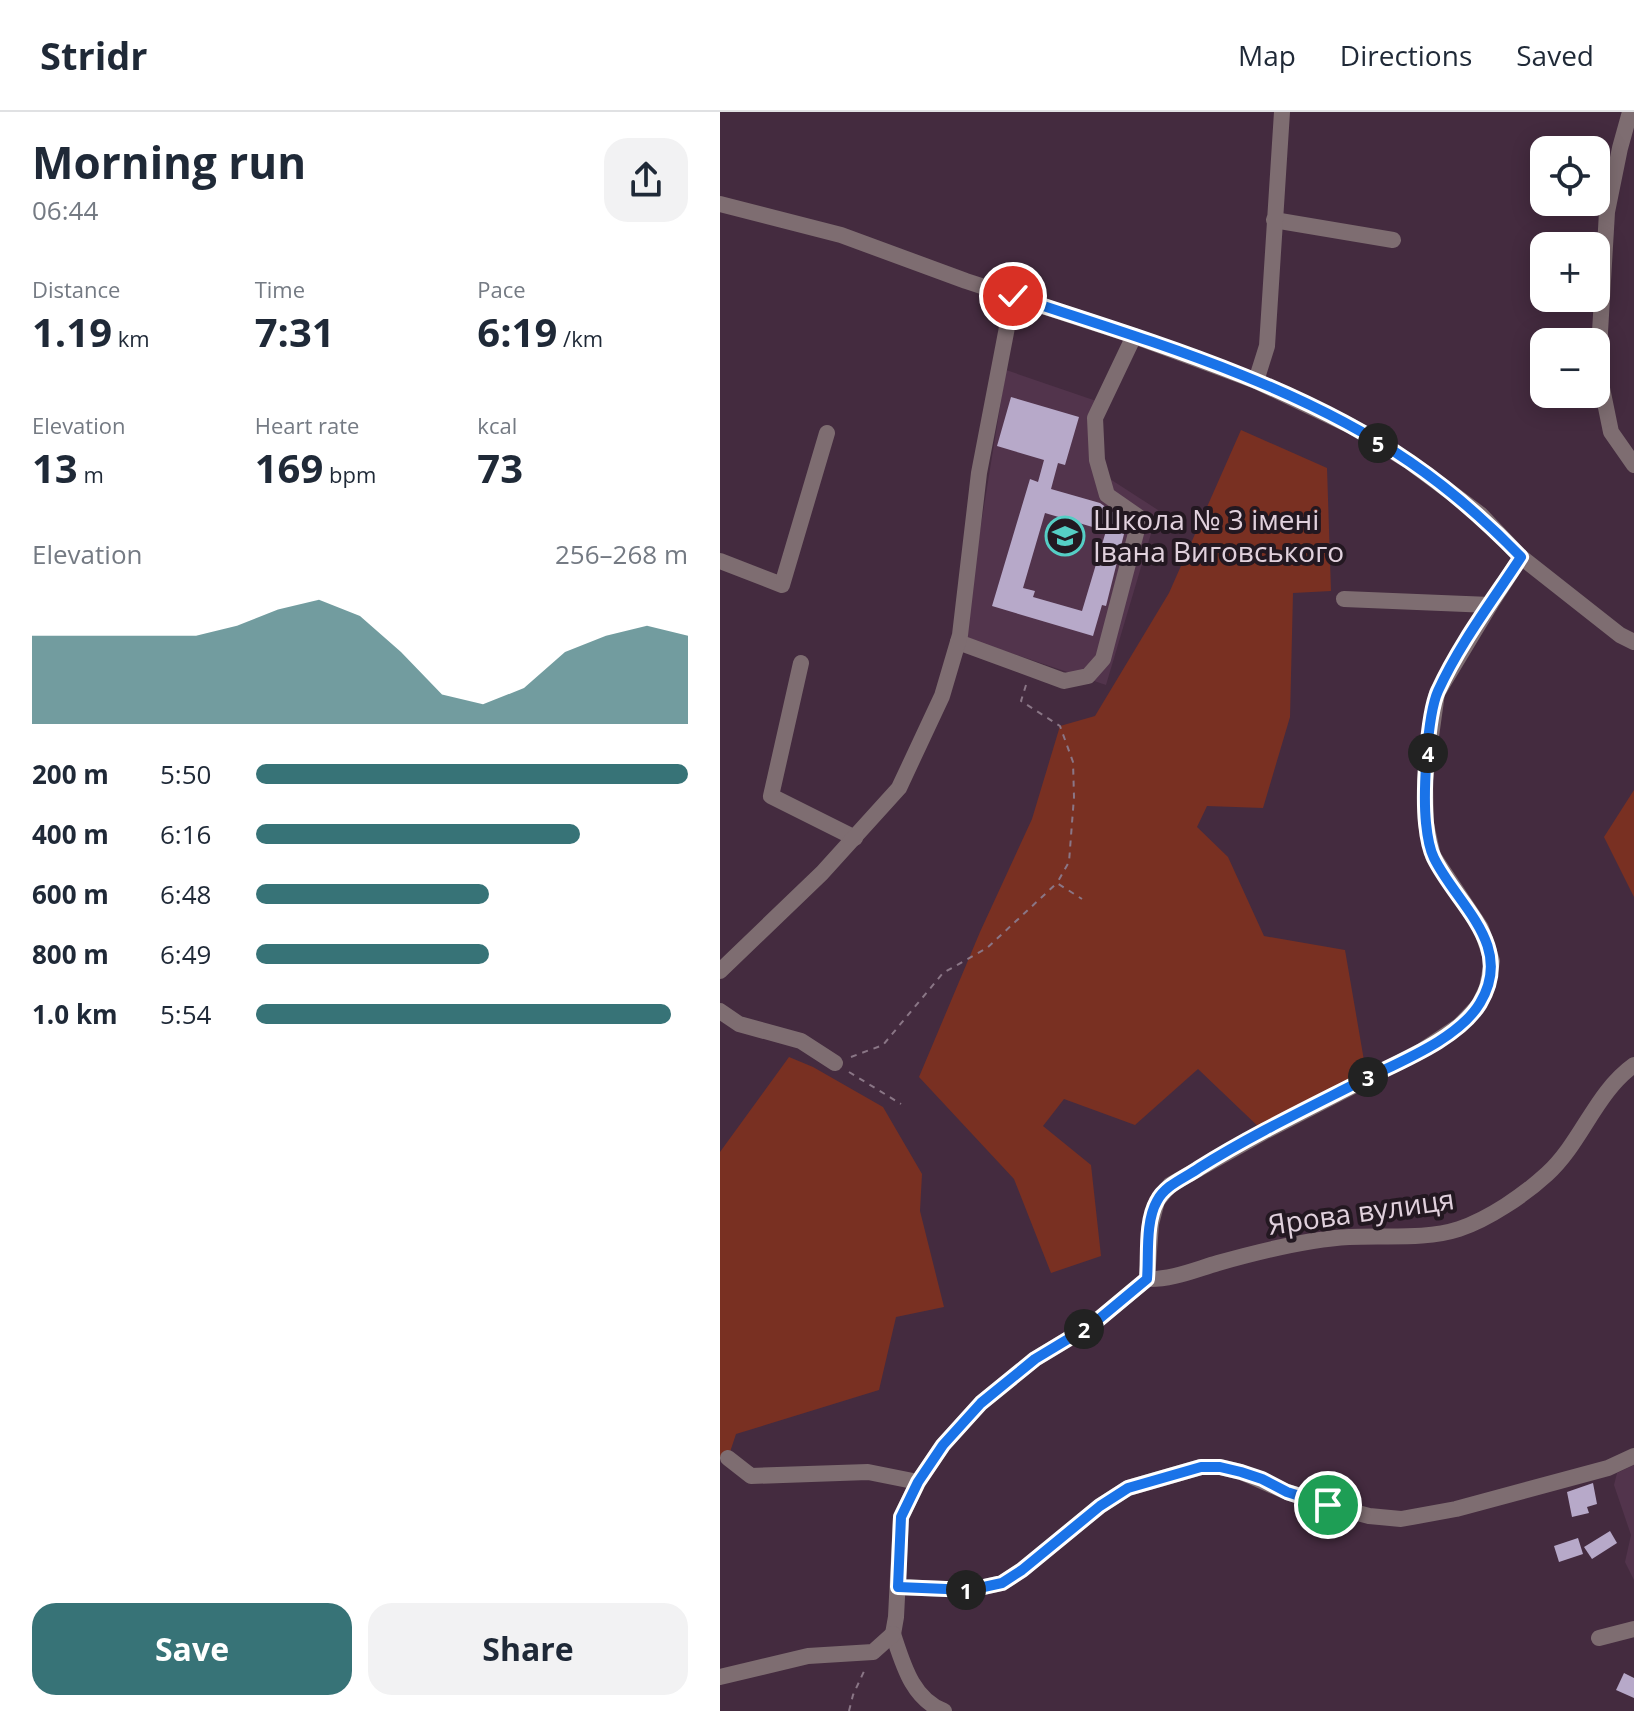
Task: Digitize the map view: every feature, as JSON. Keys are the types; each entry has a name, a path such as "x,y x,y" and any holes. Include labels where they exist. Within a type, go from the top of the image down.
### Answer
{"street":[{"path":"1256,381 1267,346 1282,112"},
{"path":"1630,112 1607,212 1600,332 1602,388 1611,432 1634,465"},
{"path":"721,208 841,235 1134,336 1256,381 1351,426 1410,462 1481,515 1521,557 1627,638"},
{"path":"1274,220 1393,240"},
{"path":"720,971 855,838 899,788 942,696 958,642 979,473 1013,296"},
{"path":"958,642 1064,681 1088,676 1103,659 1140,518 1107,495 1097,460 1095,418 1134,336"},
{"path":"720,561 782,585 827,433"},
{"path":"944,1711 936,1708 908,1679 893,1634 901,1517 918,1482 943,1445 981,1403 1035,1359 1093,1324 1147,1279 1151,1224 1157,1201 1170,1185 1423,1050 1459,1026 1479,1005 1487,988 1492,961 1481,928 1433,856 1426,824 1425,780 1437,693 1521,557"},
{"path":"1344,599 1490,605"},
{"path":"801,663 771,796 855,838"},
{"path":"720,1011 739,1024 801,1041 835,1063"},
{"name":"Ярова вулиця","path":"1147,1279 1164,1280 1250,1254 1346,1237 1435,1234 1459,1229 1509,1202 1546,1175 1571,1148 1602,1096 1634,1065"},
{"path":"898,1587 970,1590 1002,1583 1100,1506 1128,1488 1201,1467 1241,1472 1328,1505 1369,1516 1401,1519 1456,1509 1608,1468 1634,1456"},
{"path":"728,1458 751,1476 868,1472 918,1482"},
{"path":"1599,1638 1634,1629"},
{"path":"720,1677 808,1656 873,1652 893,1634"}],"path":[{"path":"835,1063 883,1045 943,973 987,948 1057,883 1069,862 1073,762 1060,726 1021,701 1030,669"},
{"path":"1057,883 1082,899"},
{"path":"835,1063 901,1104"},
{"path":"849,1711 873,1652"}],"shaded area":[{"name":"Школа № 3 імені Івана Виговського","path":"1006,370 1108,405 1102,421 1102,453 1110,479 1158,510 1106,685 966,638"},
{"path":"1241,430 1327,468 1331,591 1293,593 1290,717 1263,808 1207,806 1197,827 1228,857 1264,936 1345,950 1367,1078 1264,1132 1198,1069 1135,1125 1064,1099 1043,1126 1091,1165 1101,1256 1051,1273 1014,1179 919,1077 1032,819 1060,726 1095,716 1169,593"},
{"path":"1634,790 1634,897 1604,837"},
{"path":"789,1057 813,1067 883,1107 922,1174 920,1211 944,1307 896,1317 879,1390 736,1434 728,1458 720,1457 720,1152"},
{"path":"1634,1465 1634,1580 1625,1562 1631,1535 1614,1485 1617,1473"}],"building":[{"path":"1011,397 1079,417 1065,465 1058,463 1051,489 1100,503 1127,522 1106,606 1102,605 1093,636 992,606 1030,479 1038,482 1044,460 997,446","holes":["1045,513 1106,531 1082,611 1033,597 1035,591 1023,588"]},
{"path":"1593,1483 1597,1504 1587,1507 1589,1513 1572,1517 1567,1492"},
{"path":"1610,1531 1617,1543 1592,1559 1584,1547"},
{"path":"1578,1538 1583,1554 1559,1562 1554,1546"},
{"path":"1624,1673 1634,1678 1634,1698 1616,1690"}],"place":[{"name":"Школа № 3 імені Івана Виговського","path":"1065,536"}],"route":[{"path":"1013,296 1256,381 1351,426 1410,462 1481,515 1521,557 1437,693 1425,780 1426,824 1433,856 1481,928 1492,961 1487,988 1479,1005 1459,1026 1423,1050 1170,1185 1157,1201 1151,1224 1147,1279 1093,1324 1035,1359 981,1403 943,1445 918,1482 901,1517 898,1587 970,1590 1002,1583 1100,1506 1128,1488 1201,1467 1241,1472 1328,1505"}]}
